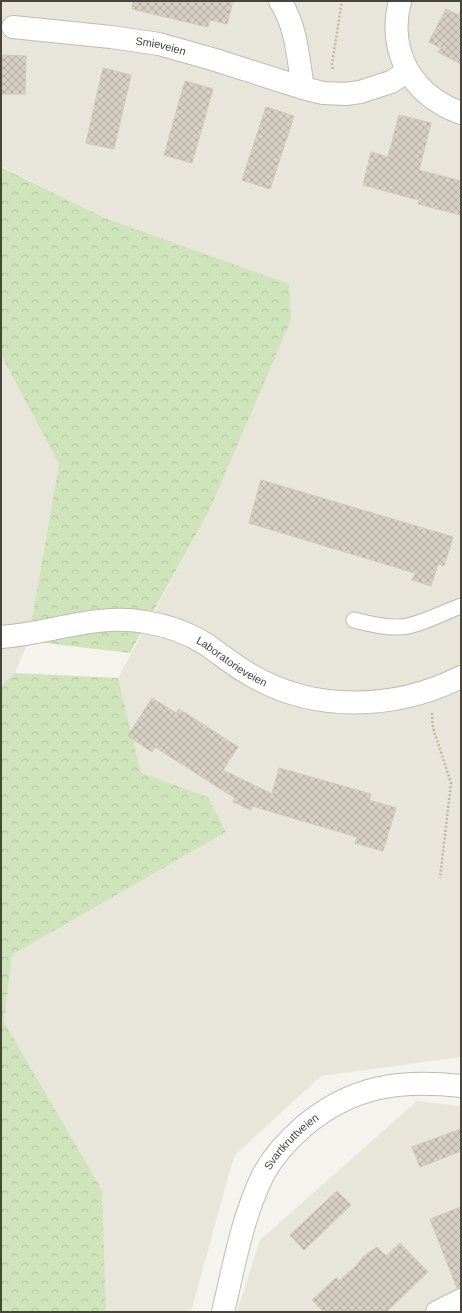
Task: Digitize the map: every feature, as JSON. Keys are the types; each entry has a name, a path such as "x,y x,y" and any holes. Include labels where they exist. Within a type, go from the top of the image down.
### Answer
{"street":[{"path":"280,1 287,12 292,25 303,88"},
{"path":"400,1 396,36 399,51 408,72 421,88 431,97 441,104 461,112"},
{"name":"Smieveien","path":"13,26 134,39 159,44 323,93 335,94 360,92 391,82 408,72"},
{"name":"Laboratorieveien","path":"1,637 47,631 95,621 144,621 170,628 190,636 244,671 269,684 294,693 337,702 358,703 400,698 428,691 461,678"},
{"name":"Svartkruttveien","path":"223,1312 242,1230 251,1203 264,1174 276,1155 293,1136 332,1106 353,1096 371,1090 394,1085 416,1083 461,1086"},
{"path":"437,1312 461,1300"}],"lane":[{"path":"354,620 392,628 402,627 417,623 461,606"}],"path":[{"path":"335,94 336,77 332,64 342,1"},
{"path":"428,691 433,728 451,783 440,878"}],"shaded area":[{"path":"1,1 461,1 461,1057 321,1076 234,1156 191,1312 106,1312 102,1190 4,1022 12,955 226,832 208,797 140,773 118,678 208,513 107,219 1,166"},
{"path":"1,355 59,464 28,641 15,673 1,686"},
{"path":"417,1101 461,1106 461,1312 237,1312 260,1240"}],"green space":[{"path":"1,167 107,219 289,284 291,320 208,513 130,653 28,641 59,464 1,355"},
{"path":"15,673 118,678 141,773 208,797 226,832 12,955 4,1022 102,1190 106,1312 1,1312 1,686"}],"building":[{"path":"133,1 233,1 227,24 210,20 208,27 132,9"},
{"path":"446,9 458,15 461,10 461,64 438,52 441,48 429,42"},
{"path":"1,55 26,56 25,94 1,94"},
{"path":"103,68 131,75 114,149 86,143"},
{"path":"185,81 213,89 192,163 164,155"},
{"path":"266,107 294,116 270,189 242,180"},
{"path":"399,115 431,123 419,170 461,181 461,215 418,204 419,200 363,185 371,152 388,157"},
{"path":"261,480 453,537 444,566 438,564 431,586 412,580 415,573 249,523"},
{"path":"152,698 176,713 179,709 238,747 223,770 272,794 279,768 371,794 369,800 396,808 383,851 355,843 357,837 252,806 251,810 233,802 235,798 155,747 152,752 128,736"},
{"path":"461,1129 461,1151 420,1167 412,1147"},
{"path":"337,1191 351,1205 304,1250 290,1235"},
{"path":"461,1207 461,1288 457,1288 430,1219"},
{"path":"400,1243 428,1272 386,1312 324,1312 312,1300 336,1278 339,1281 356,1266 364,1256 377,1247 386,1256"}]}
